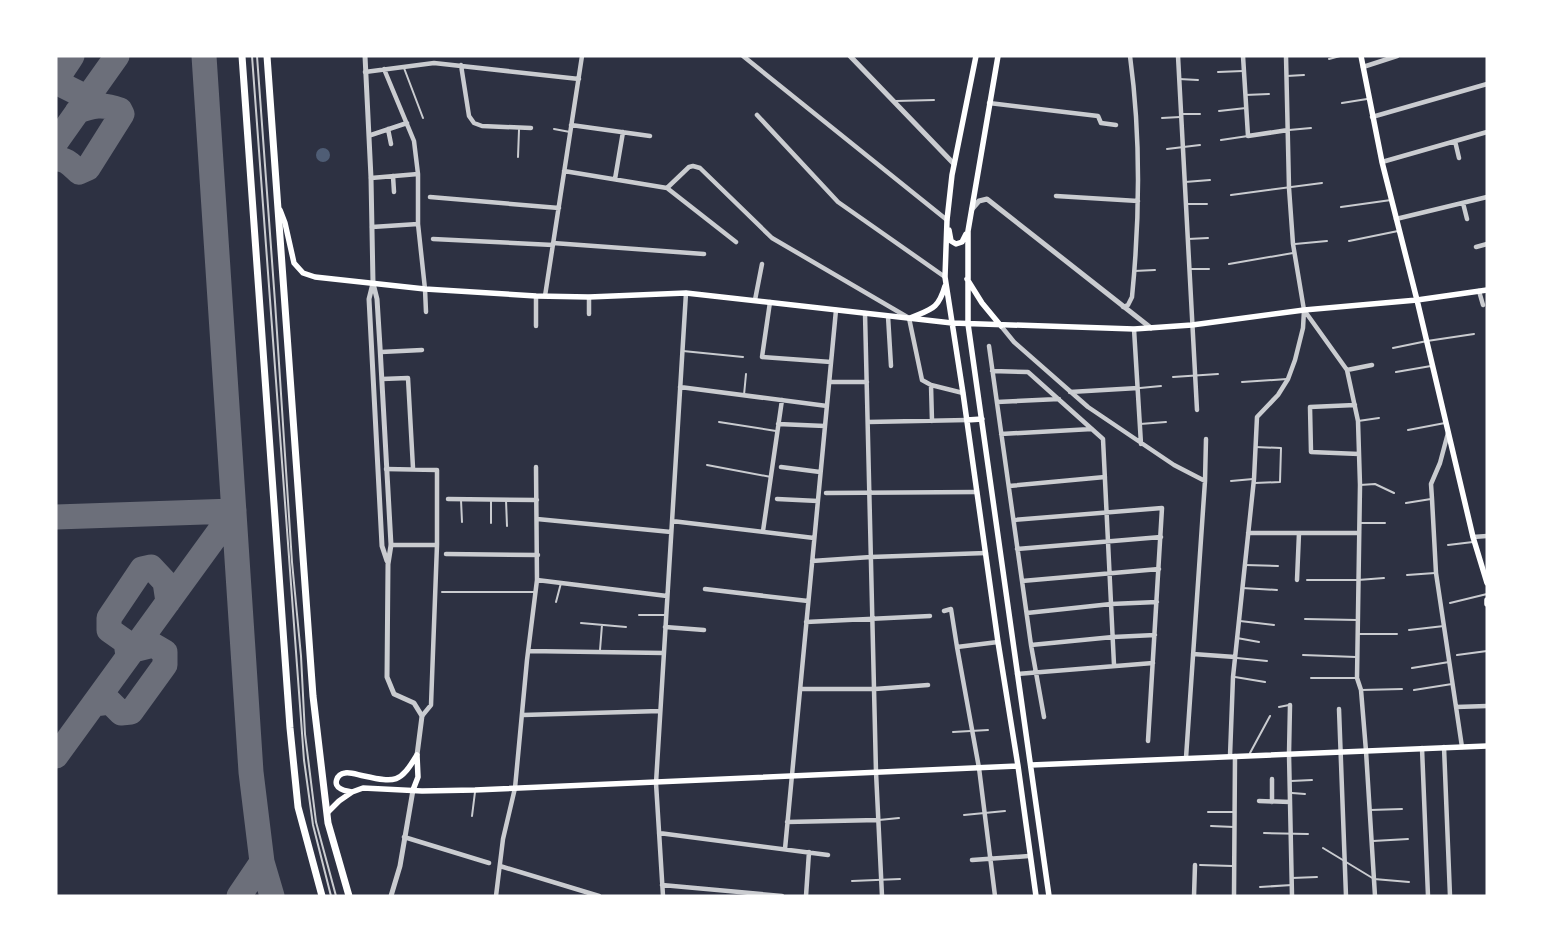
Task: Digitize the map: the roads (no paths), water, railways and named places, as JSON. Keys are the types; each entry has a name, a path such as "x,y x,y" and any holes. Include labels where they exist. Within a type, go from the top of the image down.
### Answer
{"highway":[{"path":"242,56 290,728 298,807 322,896"},
{"path":"267,56 313,696 327,813 332,840 348,896"}],"main road":[{"path":"976,56 954,164 947,220 945,284 963,393 1036,896"},
{"path":"998,56 968,231 968,324 1049,896"},
{"path":"1361,56 1372,117 1391,200 1417,300 1474,540 1487,582"},
{"path":"278,206 285,223 294,263 303,273 315,277 425,289 536,296 589,297 686,293 952,323 1001,326 1134,328 1192,325 1304,310 1417,300 1487,290"},
{"path":"947,220 951,239 956,244 962,242 968,231"},
{"path":"967,278 977,295 1001,326"},
{"path":"909,318 936,306 942,298 945,284"},
{"path":"967,420 982,419"},
{"path":"1031,765 1487,746"},
{"path":"352,792 342,790 337,786 336,781 339,776 344,773 351,773 384,781 392,780 403,776 417,754"},
{"path":"413,790 418,777 417,754"},
{"path":"327,813 339,801 352,792 363,788 475,790 1018,766"}],"street":[{"path":"365,56 373,283 377,299 391,545 388,564 387,677 394,694 414,703 422,716"},
{"path":"545,296 582,56"},
{"path":"743,56 947,220"},
{"path":"850,56 954,164"},
{"path":"1123,306 1128,305 1132,297 1138,201 1138,142 1130,56"},
{"path":"1178,56 1197,410"},
{"path":"1243,56 1248,136 1288,130"},
{"path":"1234,896 1233,677 1254,481 1257,417 1278,394 1288,379 1303,328 1304,310 1295,253 1288,188 1286,56"},
{"path":"1363,67 1397,56"},
{"path":"365,72 434,63 579,79"},
{"path":"461,65 470,116 474,123 482,126 531,128"},
{"path":"384,69 414,141 418,174 418,224 426,312"},
{"path":"1372,117 1487,84"},
{"path":"989,103 1098,116 1101,123 1116,125"},
{"path":"757,115 838,202 945,277"},
{"path":"371,135 407,123"},
{"path":"572,125 650,136"},
{"path":"388,130 391,144"},
{"path":"615,179 623,132"},
{"path":"1382,162 1487,132"},
{"path":"1455,141 1459,158"},
{"path":"667,188 689,167 700,168 772,238 909,318 922,380 930,385 963,393"},
{"path":"564,171 667,188 736,242"},
{"path":"370,178 418,174"},
{"path":"393,176 394,192"},
{"path":"1056,196 1138,201"},
{"path":"430,197 559,208"},
{"path":"1396,218 1487,197"},
{"path":"972,210 979,201 987,199 1150,328"},
{"path":"1463,203 1467,219"},
{"path":"372,227 418,224"},
{"path":"433,239 553,244 704,254"},
{"path":"1476,247 1487,244"},
{"path":"755,300 762,264"},
{"path":"373,283 368,299 382,546 388,564"},
{"path":"1479,291 1483,305"},
{"path":"663,896 656,783 686,293"},
{"path":"536,296 536,326"},
{"path":"588,314 589,297"},
{"path":"770,302 762,357 831,362"},
{"path":"785,849 836,310"},
{"path":"1304,310 1347,370 1358,422 1360,485 1356,678 1361,690 1375,896"},
{"path":"865,313 876,772 882,896"},
{"path":"888,316 891,366"},
{"path":"1001,326 1014,342 1088,407 1141,444 1205,482"},
{"path":"1134,328 1141,444"},
{"path":"989,346 1035,673 1044,717"},
{"path":"372,353 422,350"},
{"path":"1347,370 1372,365"},
{"path":"992,371 1028,372 1103,439 1114,665"},
{"path":"382,379 408,378 413,468"},
{"path":"829,382 867,382"},
{"path":"930,385 932,421"},
{"path":"680,387 827,406"},
{"path":"1070,392 1138,388"},
{"path":"997,402 1059,399"},
{"path":"763,531 782,400"},
{"path":"1355,405 1310,407 1310,452 1359,454"},
{"path":"868,422 967,420"},
{"path":"778,424 825,426"},
{"path":"1001,434 1093,429"},
{"path":"1448,433 1432,484 1432,499 1436,573 1462,747"},
{"path":"1186,758 1205,482 1206,439"},
{"path":"496,896 503,839 515,788 528,651 536,592 538,555 536,467"},
{"path":"781,467 820,472"},
{"path":"386,469 413,468 437,470 431,705 422,716 417,754"},
{"path":"1009,486 1105,477"},
{"path":"826,493 977,492"},
{"path":"448,499 537,500"},
{"path":"777,499 818,501"},
{"path":"1014,520 1162,508 1148,741"},
{"path":"537,519 671,532"},
{"path":"672,521 814,538"},
{"path":"1248,533 1358,534"},
{"path":"1297,580 1299,533"},
{"path":"1474,540 1487,536"},
{"path":"1017,549 1161,537"},
{"path":"391,545 436,545"},
{"path":"812,561 986,553"},
{"path":"446,554 538,555"},
{"path":"1022,581 1159,569"},
{"path":"537,580 667,596"},
{"path":"706,589 808,601"},
{"path":"1027,613 1111,604 1157,602"},
{"path":"944,611 951,609 979,768 996,896"},
{"path":"806,622 930,616"},
{"path":"665,627 704,630"},
{"path":"1031,646 1113,637 1155,635"},
{"path":"957,647 998,642"},
{"path":"528,651 664,653"},
{"path":"1193,654 1235,657"},
{"path":"1018,674 1153,663"},
{"path":"800,690 874,689 928,685"},
{"path":"1290,705 1288,754 1292,896"},
{"path":"1456,707 1487,706"},
{"path":"1339,709 1346,896"},
{"path":"523,715 660,710"},
{"path":"1444,747 1450,896"},
{"path":"1422,748 1428,896"},
{"path":"1272,779 1272,802"},
{"path":"391,896 400,866 413,790"},
{"path":"1259,802 1290,802"},
{"path":"787,822 878,820"},
{"path":"659,833 828,855"},
{"path":"404,836 489,863"},
{"path":"806,896 809,852"},
{"path":"972,860 1029,856"},
{"path":"1194,896 1197,865"},
{"path":"500,866 599,896"},
{"path":"662,885 782,896"}],"lane":[{"path":"252,56 304,760 313,825 331,896"},
{"path":"257,56 292,562 301,656 305,734 316,822 336,896"},
{"path":"1329,58 1340,56"},
{"path":"404,66 423,118"},
{"path":"1218,72 1244,71"},
{"path":"1287,76 1304,75"},
{"path":"1179,80 1198,80"},
{"path":"1245,95 1269,94"},
{"path":"1342,104 1369,98"},
{"path":"894,101 934,100"},
{"path":"1219,111 1246,108"},
{"path":"1162,118 1200,114"},
{"path":"518,157 520,127"},
{"path":"1288,130 1311,128"},
{"path":"554,129 570,132"},
{"path":"1221,140 1248,136"},
{"path":"1167,149 1200,145"},
{"path":"1184,182 1210,180"},
{"path":"1231,196 1322,183"},
{"path":"1341,207 1391,200"},
{"path":"1186,204 1207,204"},
{"path":"1349,241 1399,231"},
{"path":"1187,239 1208,238"},
{"path":"1294,244 1327,241"},
{"path":"1229,264 1295,253"},
{"path":"1189,270 1209,269"},
{"path":"1134,271 1156,270"},
{"path":"1393,348 1474,334"},
{"path":"682,351 743,357"},
{"path":"1396,372 1433,366"},
{"path":"744,395 746,374"},
{"path":"1173,377 1218,374"},
{"path":"1242,382 1288,379"},
{"path":"1138,388 1161,386"},
{"path":"1358,422 1379,418"},
{"path":"719,422 777,431"},
{"path":"1140,424 1166,422"},
{"path":"1408,430 1446,423"},
{"path":"1231,480 1280,482 1281,448 1255,447"},
{"path":"707,465 770,477"},
{"path":"1360,485 1375,484 1394,493"},
{"path":"1406,502 1432,499"},
{"path":"461,500 462,522"},
{"path":"491,500 491,523"},
{"path":"506,500 507,526"},
{"path":"1359,523 1385,523"},
{"path":"1448,545 1474,540"},
{"path":"1245,565 1278,566"},
{"path":"1407,575 1436,573"},
{"path":"1307,580 1384,578"},
{"path":"556,602 561,583"},
{"path":"1242,588 1277,590"},
{"path":"442,592 536,592"},
{"path":"1450,603 1487,594"},
{"path":"639,614 666,615"},
{"path":"1305,619 1357,620"},
{"path":"1239,621 1274,625"},
{"path":"581,624 626,627"},
{"path":"600,652 602,625"},
{"path":"1409,630 1444,626"},
{"path":"1357,634 1397,634"},
{"path":"1237,638 1260,642"},
{"path":"1457,655 1487,651"},
{"path":"1303,655 1357,657"},
{"path":"1235,657 1267,662"},
{"path":"1412,668 1450,662"},
{"path":"1233,677 1264,682"},
{"path":"1311,678 1356,678"},
{"path":"1414,690 1453,684"},
{"path":"1361,690 1402,690"},
{"path":"1279,707 1290,705"},
{"path":"1249,756 1270,716"},
{"path":"953,732 988,730"},
{"path":"1289,781 1312,780"},
{"path":"472,816 475,790"},
{"path":"1289,793 1306,794"},
{"path":"1370,810 1402,809"},
{"path":"964,815 1005,811"},
{"path":"1208,812 1234,812"},
{"path":"878,820 899,818"},
{"path":"1212,826 1234,827"},
{"path":"1264,833 1308,834"},
{"path":"1372,842 1408,839"},
{"path":"1323,848 1374,879 1409,882"},
{"path":"1197,865 1234,866"},
{"path":"1292,878 1317,877"},
{"path":"852,881 900,879"},
{"path":"1260,887 1292,885"}],"water":[{"path":"320,148 326,148 330,155 326,162 320,162 316,158 316,152"}]}
